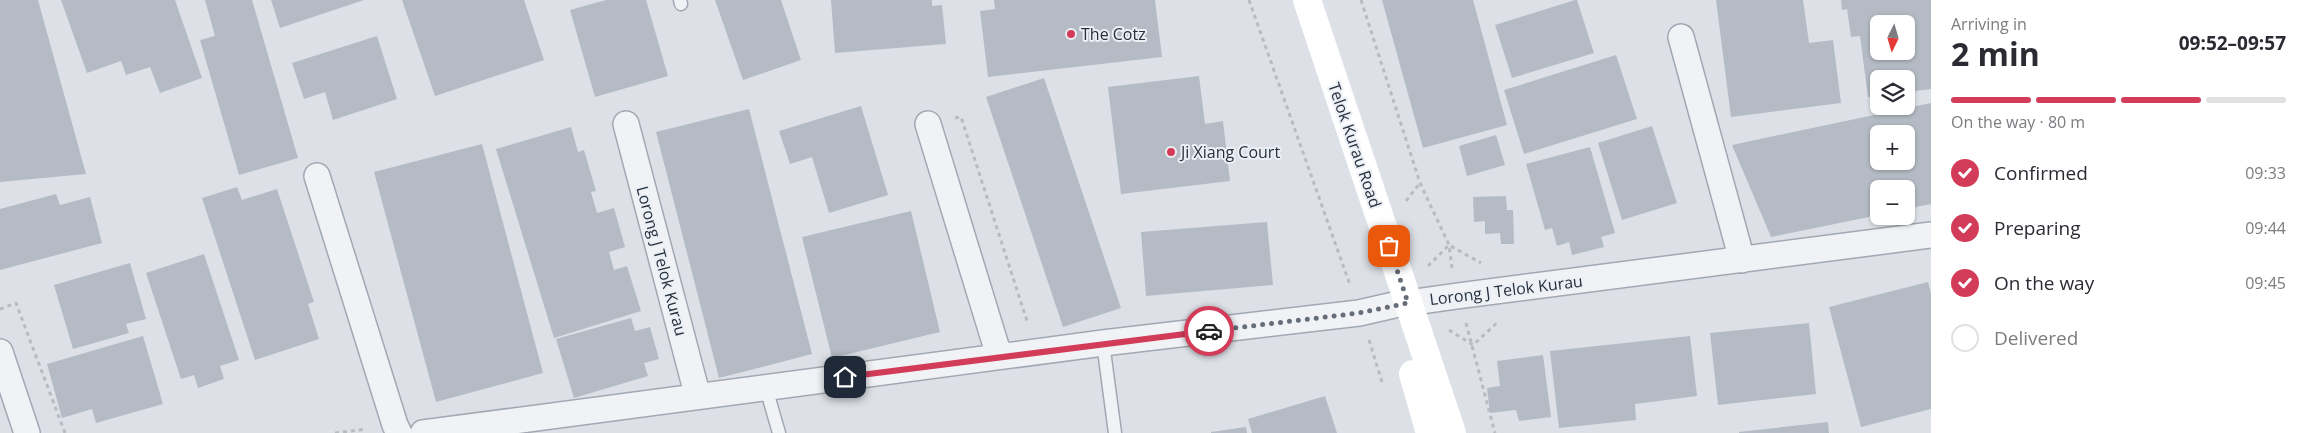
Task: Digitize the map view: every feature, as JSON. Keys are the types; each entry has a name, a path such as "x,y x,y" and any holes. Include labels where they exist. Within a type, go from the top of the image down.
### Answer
{"street":[{"name":"Telok Kurau Road","path":"1291,0 1401,304 1452,433"},
{"name":"Telok Kurau Road","path":"1307,0 1401,304 1430,433"},
{"path":"1681,37 1742,260"},
{"name":"Lorong J Telok Kurau","path":"626,124 695,386 700,396"},
{"path":"928,124 996,346 1002,356"},
{"path":"317,176 395,425 400,433"},
{"name":"Lorong J Telok Kurau","path":"423,433 1103,343 1359,313 1401,304 1457,296 1931,236"},
{"path":"0,352 27,433"}],"lane":[{"path":"1103,343 1115,433"},
{"path":"766,388 780,433"}],"path":[{"path":"1249,0 1359,313 1366,327 1384,389"},
{"path":"1360,0 1420,183 1449,245 1457,296 1473,345 1495,433"},
{"path":"928,124 961,117 1030,332"},
{"path":"0,310 16,303 65,433"},
{"path":"335,433 372,428"}],"building":[{"path":"0,0 38,0 86,174 0,182"},
{"path":"61,0 175,0 202,78 160,93 150,67 126,75 121,61 87,73"},
{"path":"205,0 252,0 298,158 239,175 200,40 215,36"},
{"path":"271,0 364,0 280,28"},
{"path":"402,0 524,0 544,60 435,96"},
{"path":"606,0 646,0 668,76 595,97 570,10"},
{"path":"715,0 781,0 801,60 743,80"},
{"path":"831,0 932,0 932,6 942,5 946,44 835,53"},
{"name":"The Cotz","path":"994,0 1155,0 1162,57 988,77 980,11 995,9"},
{"path":"1382,0 1473,0 1507,125 1423,148"},
{"path":"1577,0 1594,53 1512,78 1495,25"},
{"path":"1716,0 1803,0 1809,43 1833,40 1841,103 1731,117"},
{"path":"1841,0 1931,0 1931,89 1915,91 1915,70 1870,70 1870,97 1868,97 1860,36 1851,37 1847,9 1842,10"},
{"path":"377,36 397,99 333,120 325,92 304,99 292,63"},
{"path":"1616,55 1637,119 1524,154 1504,90"},
{"name":"Ji Xiang Court","path":"1199,76 1205,124 1223,121 1230,181 1121,194 1108,87"},
{"path":"1044,78 1121,308 1063,327 986,97"},
{"path":"1931,103 1931,204 1915,207 1915,180 1870,180 1870,217 1771,237 1732,145 1874,115 1915,115 1915,106"},
{"path":"861,106 888,195 829,213 812,157 790,164 779,131"},
{"path":"749,109 812,354 719,378 656,132"},
{"path":"1652,126 1677,203 1622,220 1598,143"},
{"path":"571,127 578,152 584,150 596,191 591,192 597,213 614,208 625,247 609,252 614,270 627,266 641,311 554,338 496,149"},
{"path":"1496,135 1505,165 1467,176 1459,146"},
{"path":"482,144 543,373 436,402 374,172"},
{"path":"1590,147 1615,233 1601,237 1604,247 1572,255 1569,242 1557,246 1552,228 1545,230 1526,164"},
{"path":"237,187 242,200 277,189 314,302 308,304 319,339 255,360 202,198"},
{"path":"56,194 60,205 90,197 102,243 0,270 0,209"},
{"path":"1506,196 1507,210 1513,210 1514,244 1501,244 1500,233 1485,234 1485,221 1474,222 1473,197"},
{"path":"911,211 940,332 832,358 802,237"},
{"path":"1267,222 1273,285 1146,296 1141,232"},
{"path":"204,254 239,360 220,366 224,379 198,388 194,375 181,379 146,273"},
{"path":"130,263 146,319 126,324 129,333 73,349 54,285"},
{"path":"1928,282 1931,293 1931,409 1861,427 1829,307"},
{"path":"631,318 635,331 650,327 659,359 644,363 648,376 574,398 556,339"},
{"path":"1809,323 1816,394 1718,405 1710,333"},
{"path":"143,336 163,404 96,423 92,409 62,418 47,364"},
{"path":"1690,336 1697,396 1635,404 1636,420 1559,428 1550,351"},
{"path":"1543,355 1551,417 1519,421 1516,410 1490,413 1487,388 1500,386 1497,361"},
{"path":"1325,396 1337,433 1252,433 1248,419"},
{"path":"1828,422 1829,433 1739,433 1739,432"},
{"path":"1246,427 1247,433 1211,433 1211,432"}],"way so far":[{"path":"1209,331 1359,313 1408,303 1389,246"}],"place":[{"name":"The Cotz","path":"1071,34"},
{"name":"Ji Xiang Court","path":"1171,152"}],"route":[{"path":"845,377 1086,345 1209,331"}]}
